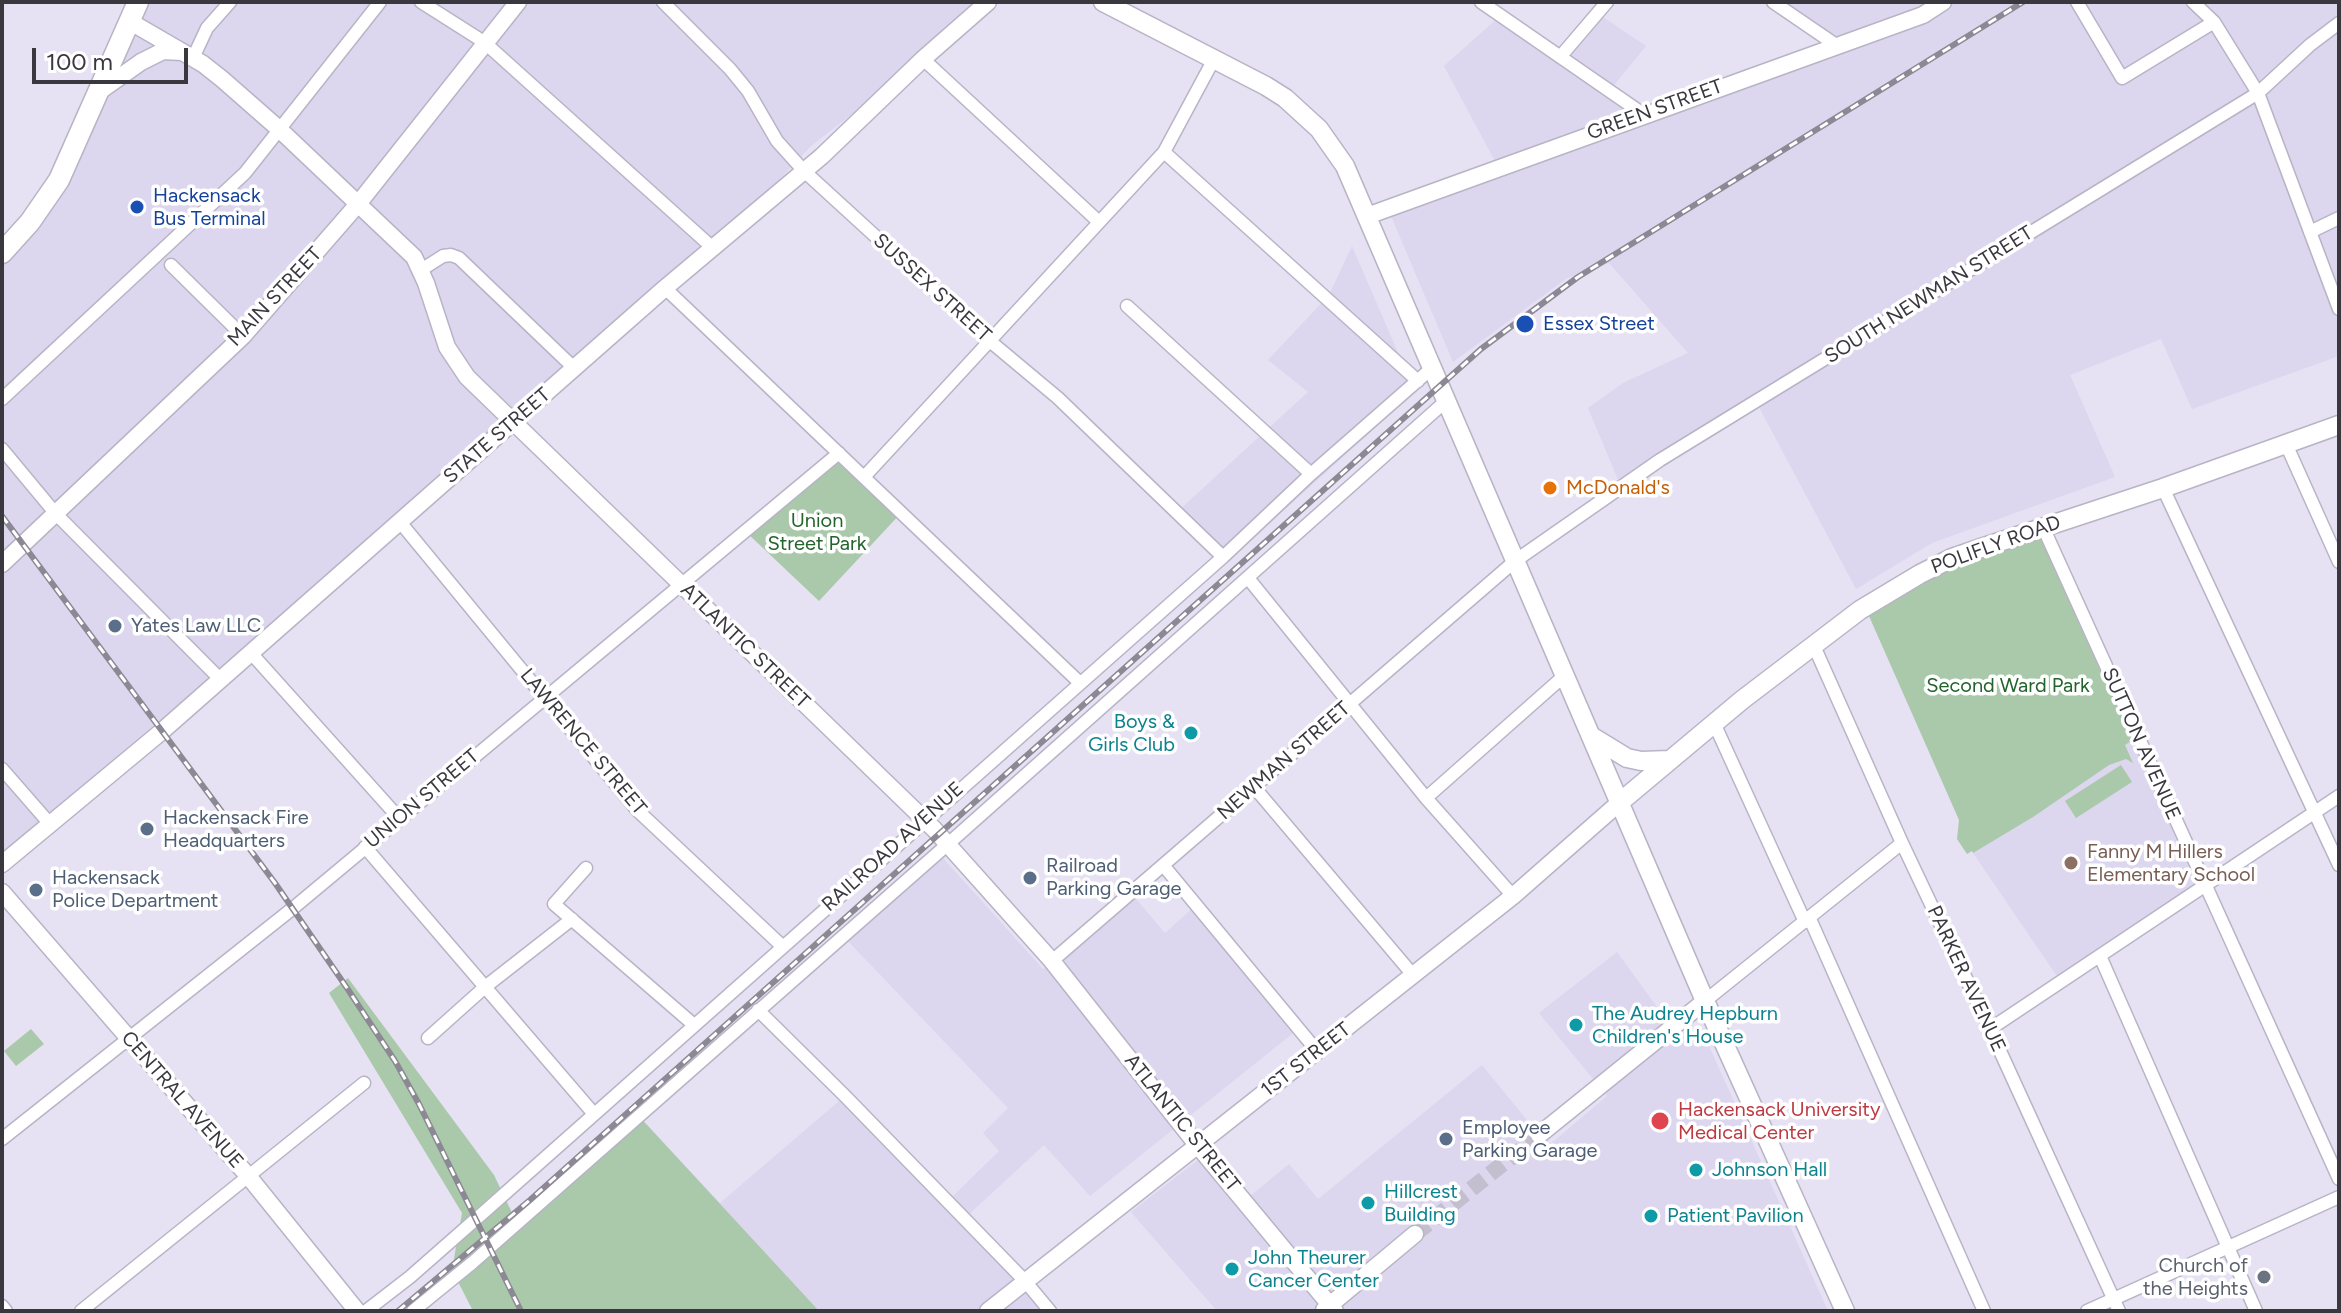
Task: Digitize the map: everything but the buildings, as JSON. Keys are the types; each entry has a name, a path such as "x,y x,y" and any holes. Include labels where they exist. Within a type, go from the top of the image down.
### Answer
{"main road":[{"path":"1103,2 1285,98 1319,129 1345,166 1705,1001 1845,1311"},
{"path":"2,253 30,222 59,180 133,12"},
{"name":"POLIFLY ROAD","path":"1619,803 1714,723 1865,607 1920,574 1952,558 2339,425"},
{"path":"1590,735 1627,758 1670,760"}],"street":[{"path":"100,91 141,62 163,51 188,55 230,2"},
{"path":"2,399 245,173 380,2"},
{"path":"421,2 484,42 714,249"},
{"name":"MAIN STREET","path":"2,564 243,336 358,204 518,2"},
{"name":"SUSSEX STREET","path":"663,2 730,69 748,91 777,141 804,171 991,342 1058,398 1223,557"},
{"name":"STATE STREET","path":"2,864 221,680 665,288 804,171 988,2"},
{"path":"1481,2 1643,114"},
{"path":"1560,57 1607,2"},
{"path":"1773,2 1836,45"},
{"name":"GREEN STREET","path":"1367,216 1923,15 1943,2"},
{"path":"2077,2 2122,78 2214,22"},
{"path":"2193,2 2214,22 2258,93 2339,309"},
{"name":"ATLANTIC STREET","path":"133,12 222,79 414,257 440,329 455,362 467,377 925,819 1052,961 1330,1309"},
{"name":"SOUTH NEWMAN STREET","path":"1515,561 1660,460 2258,93 2339,23"},
{"path":"923,59 1099,222"},
{"path":"864,477 1164,152 1214,59"},
{"path":"1164,152 1418,381"},
{"path":"2310,232 2339,218"},
{"path":"421,270 443,256 459,258 574,368"},
{"path":"171,265 243,336"},
{"path":"665,288 1079,682"},
{"path":"1127,306 1311,474"},
{"name":"RAILROAD AVENUE","path":"366,1311 410,1277 1432,368"},
{"name":"RAILROAD AVENUE","path":"413,1311 472,1263 948,844 1446,401"},
{"path":"2286,444 2339,562"},
{"path":"2,449 56,514 221,680"},
{"name":"UNION STREET","path":"2,1139 292,909 839,453"},
{"path":"2163,488 2339,865"},
{"name":"LAWRENCE STREET","path":"400,522 637,810 782,946"},
{"name":"SUTTON AVENUE","path":"2043,527 2339,1179"},
{"name":"NEWMAN STREET","path":"1052,961 1515,561"},
{"path":"1248,578 1426,798 1513,896"},
{"name":"PARKER AVENUE","path":"1814,646 2117,1306"},
{"path":"251,653 399,818"},
{"path":"1426,798 1564,676"},
{"path":"1714,723 1808,921 1984,1311"},
{"path":"2,769 50,824"},
{"path":"1254,787 1413,975"},
{"path":"1990,1029 2339,796"},
{"name":"1ST STREET","path":"988,1311 1513,896 1619,803"},
{"path":"1539,1135 1902,843"},
{"path":"365,847 594,1114"},
{"path":"1163,865 1317,1051"},
{"path":"586,868 554,904 694,1025"},
{"name":"CENTRAL AVENUE","path":"2,892 249,1177 357,1311"},
{"path":"428,1038 485,987 572,919"},
{"path":"2100,956 2256,1311"},
{"path":"758,1010 1025,1281 1050,1311"},
{"path":"81,1311 364,1083"},
{"path":"2087,1311 2117,1306 2229,1246 2339,1197"},
{"path":"1330,1309 1415,1234"},
{"path":"2,1306 6,1311"}],"shaded area":[{"path":"137,2 988,2 923,59 811,146 714,249 2,864 2,253 30,222"},
{"path":"1772,2 2339,2 2339,356 2192,409 2161,339 2070,375 2115,477 1932,543 1856,589 1754,398 1622,489 1588,408 1623,383 1688,353 1609,263 1567,278 1453,362 1388,209 1497,165 1444,66 1501,15 1558,55 1597,13 1646,46 1610,90 1646,112 1831,45"},
{"path":"1352,246 1415,392 1230,559 1177,512 1308,392 1268,360 1329,295"},
{"path":"2138,737 2206,885 2061,982 1973,853 2089,766"},
{"path":"943,858 1043,969 1131,893 1165,933 1195,906 1297,1030 1090,1196 1044,1145 965,1218 1050,1311 559,1311 636,1113 720,1203 845,1096 948,1201 999,1151 983,1133 1008,1108 841,934"},
{"name":"Hackensack University Medical Center","path":"1617,952 1678,1036 1690,1028 1705,1037 1828,1311 1217,1311 1131,1212 1198,1160 1238,1206 1289,1164 1318,1199 1482,1065 1548,1146 1607,1096 1539,1013"}],"green space":[{"name":"Union Street Park","path":"839,453 901,513 819,601 745,531"},
{"name":"Second Ward Park","path":"2043,527 2138,737 2125,745 2133,763 2126,759 2109,765 2033,817 1967,854 1957,839 1959,820 1865,607 1889,591"},
{"path":"2121,765 2132,782 2076,818 2065,801"},
{"path":"348,978 494,1175 514,1217 636,1113 819,1311 473,1311 452,1270 462,1213 329,993"},
{"path":"31,1029 44,1044 16,1066 4,1051"}],"tunnel":[{"path":"1415,1234 1539,1135"}],"railway":[{"path":"398,1311 530,1200 1481,349 1578,277 2023,2"},
{"path":"2,516 275,883 395,1061 521,1311"}],"place":[{"name":"Hackensack Bus Terminal","path":"137,207"},
{"name":"Essex Street","path":"1525,324"},
{"name":"McDonald's","path":"1550,488"},
{"name":"Yates Law LLC","path":"115,626"},
{"name":"Boys & Girls Club","path":"1191,733"},
{"name":"Hackensack Fire Headquarters","path":"147,829"},
{"name":"Fanny M Hillers Elementary School","path":"2071,863"},
{"name":"Railroad Parking Garage","path":"1030,878"},
{"name":"Hackensack Police Department","path":"36,890"},
{"name":"The Audrey Hepburn Children's House","path":"1576,1025"},
{"name":"Hackensack University Medical Center","path":"1660,1121"},
{"name":"Employee Parking Garage","path":"1446,1139"},
{"name":"Johnson Hall","path":"1696,1170"},
{"name":"Hillcrest Building","path":"1368,1203"},
{"name":"Patient Pavilion","path":"1651,1216"},
{"name":"John Theurer Cancer Center","path":"1232,1269"},
{"name":"Church of the Heights","path":"2264,1277"}]}
